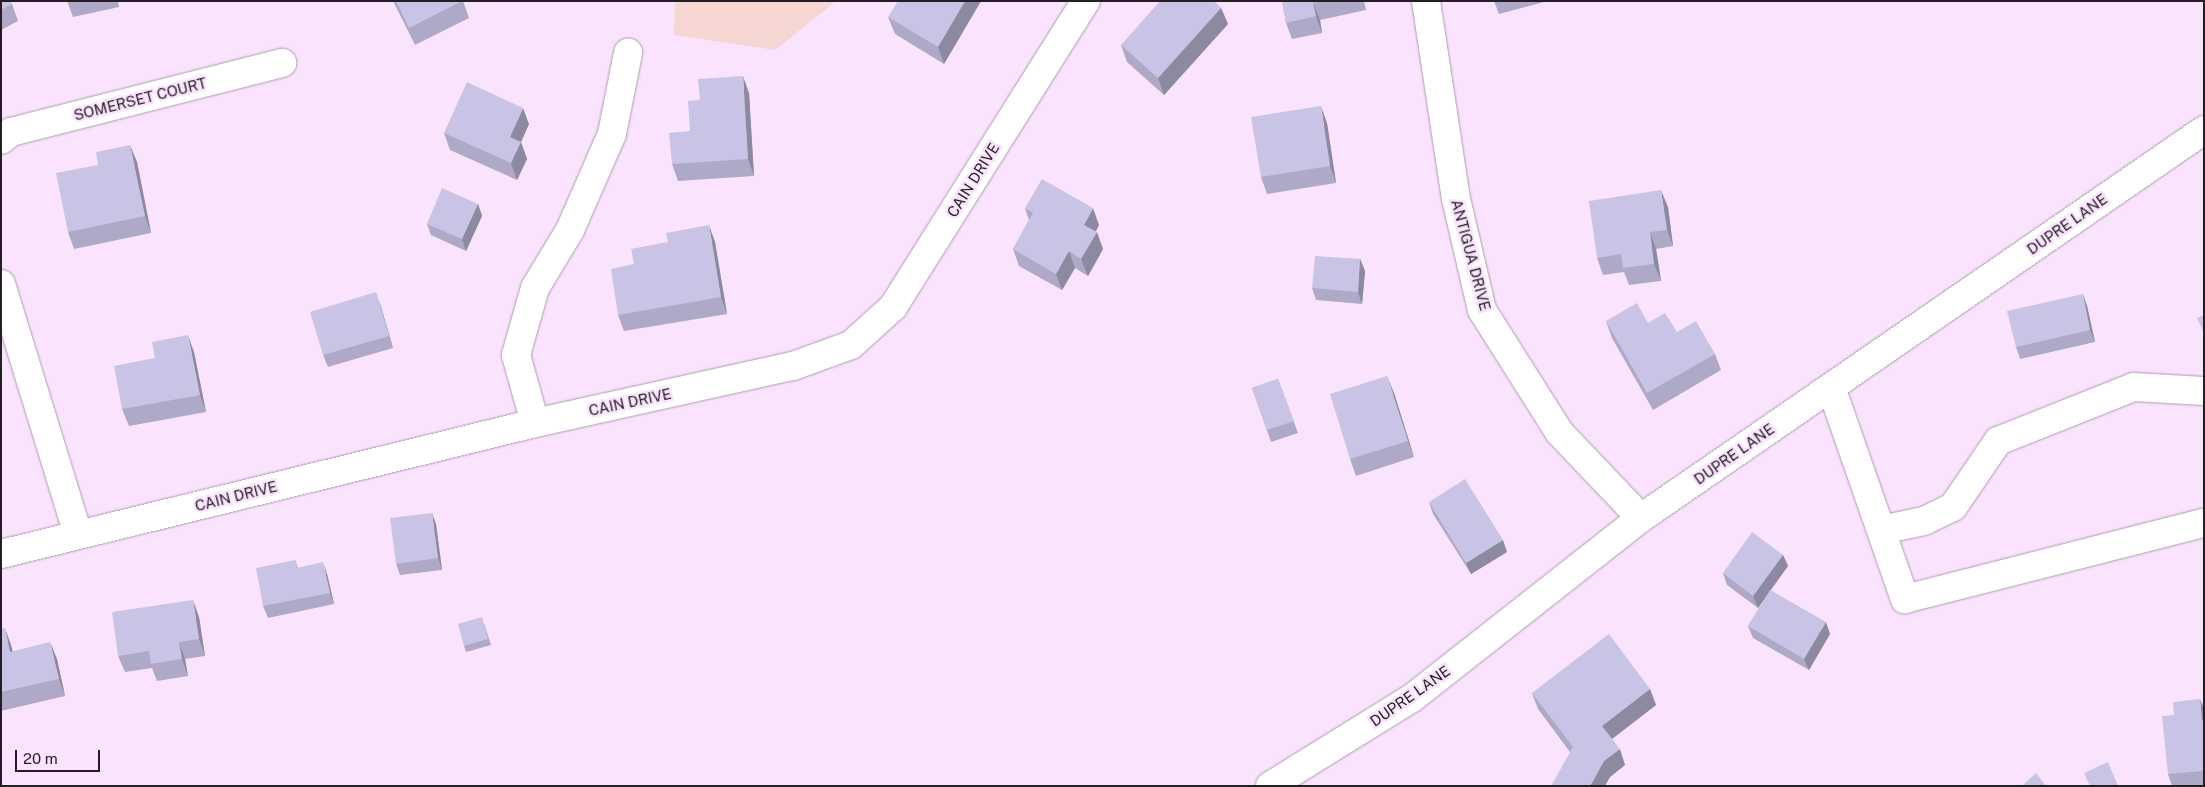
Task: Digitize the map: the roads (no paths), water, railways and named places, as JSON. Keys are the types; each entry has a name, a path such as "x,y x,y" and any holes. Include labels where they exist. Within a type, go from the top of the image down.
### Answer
{"street":[{"name":"CAIN DRIVE","path":"1,554 535,423 793,366 851,345 892,307 1086,1"},
{"name":"ANTIGUA DRIVE","path":"1426,1 1456,199 1482,310 1559,432 1641,518"},
{"path":"535,423 516,355 535,288 570,230 612,134 628,53"},
{"name":"SOMERSET COURT","path":"1,140 11,132 282,64"},
{"name":"DUPRE LANE","path":"1270,786 1412,698 1641,518 2204,130"},
{"path":"1,284 78,534"},
{"path":"1831,387 1905,599 2204,523"},
{"path":"1881,530 1924,521 1953,507 1998,441 2134,387 2204,391"}]}
